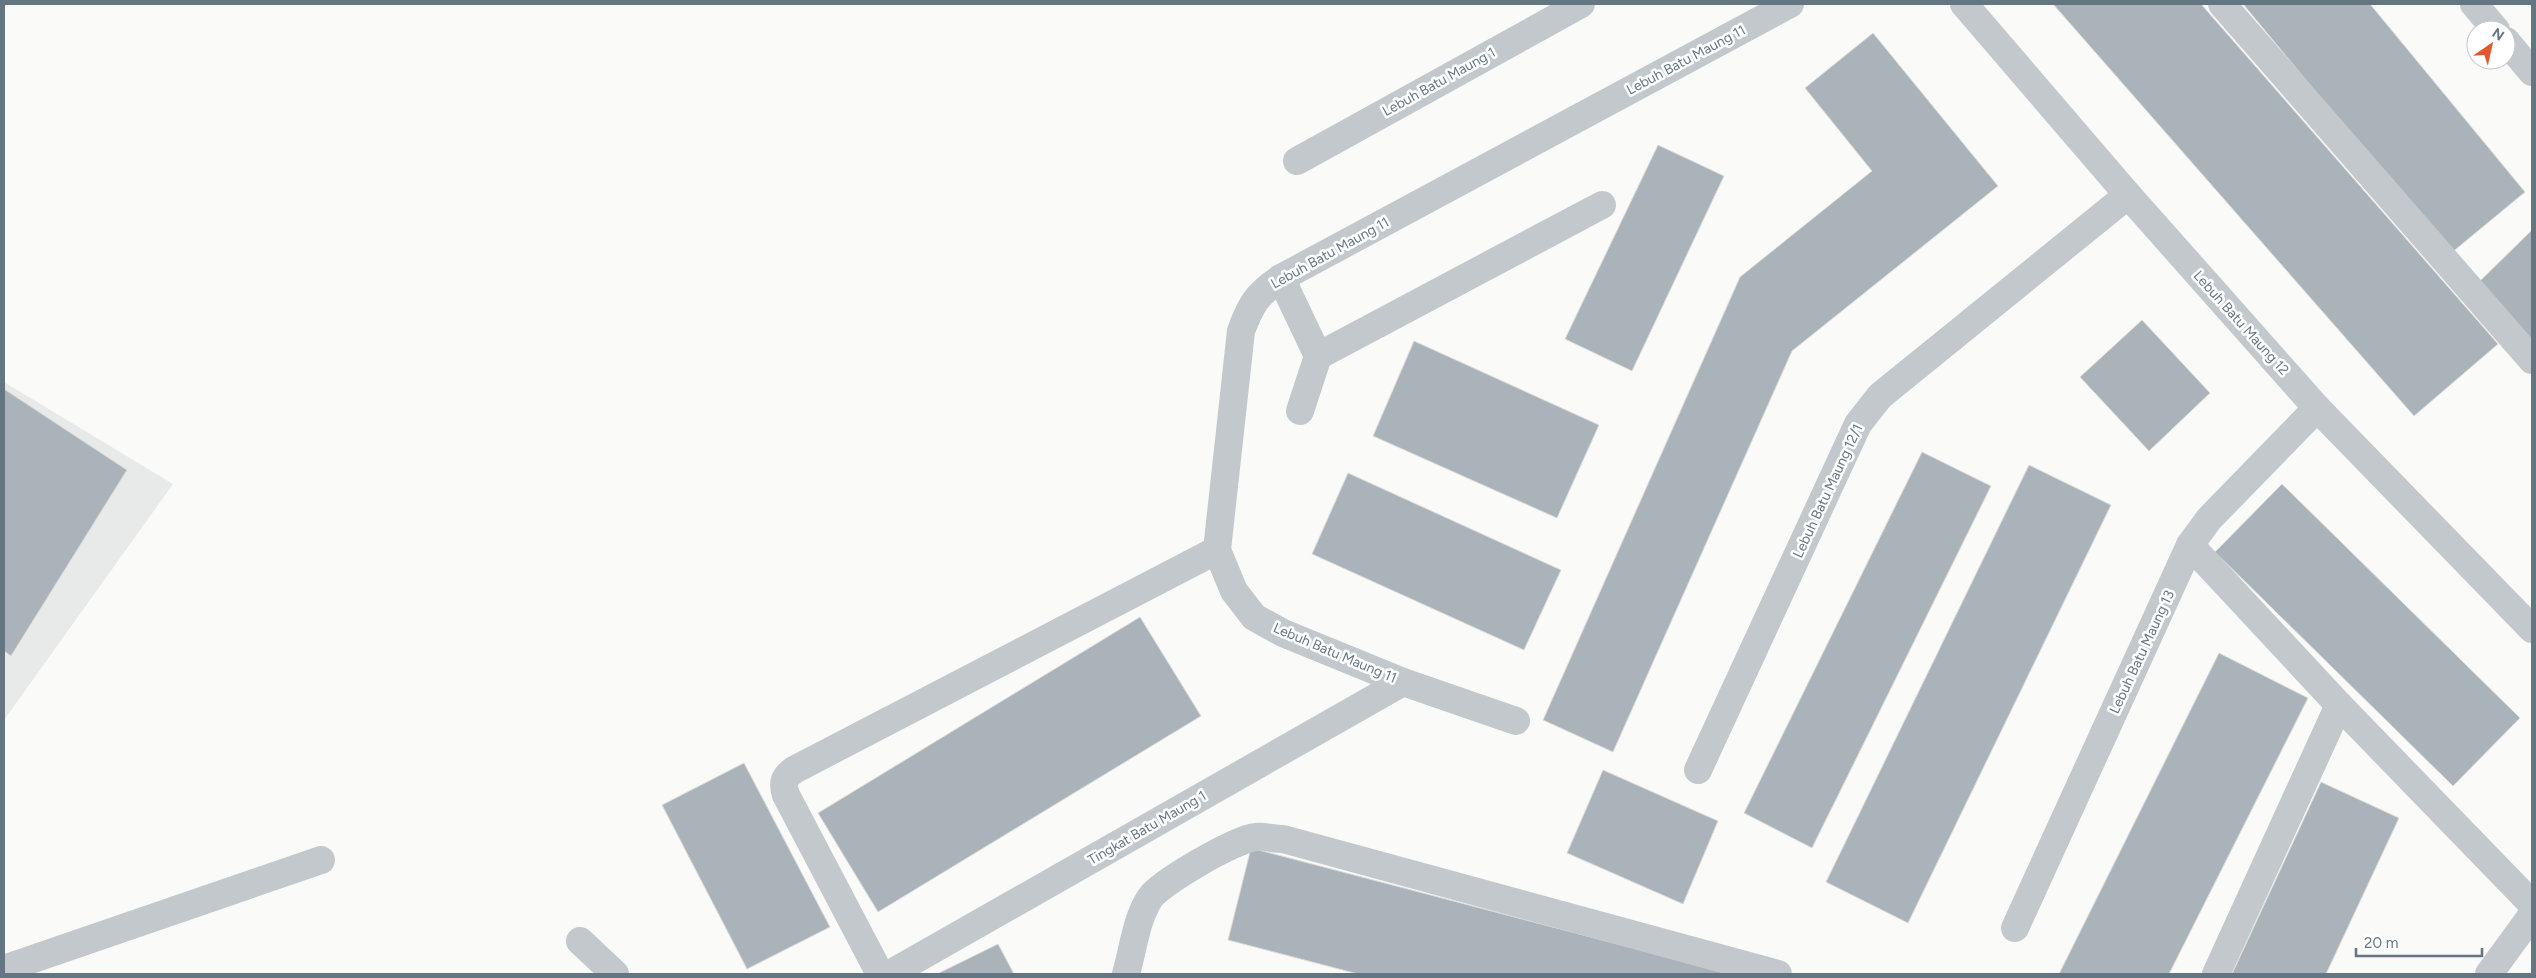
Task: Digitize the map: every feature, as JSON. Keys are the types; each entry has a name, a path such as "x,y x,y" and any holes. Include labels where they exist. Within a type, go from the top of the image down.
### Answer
{"street":[{"name":"Lebuh Batu Maung 1","path":"1297,161 1580,4"},
{"name":"Lebuh Batu Maung 11","path":"1516,721 1403,682 1283,633 1254,617 1234,591 1217,550 1241,331 1249,308 1265,289 1281,278 1790,4"},
{"name":"Lebuh Batu Maung 12","path":"1964,4 2128,195 2317,408 2532,629"},
{"path":"2222,4 2532,360"},
{"path":"2474,4 2488,20"},
{"path":"2516,53 2532,72"},
{"name":"Lebuh Batu Maung 12/1","path":"1698,770 1858,424 1880,396 2128,195"},
{"path":"1318,356 1602,205"},
{"path":"1281,278 1318,356 1300,411"},
{"name":"Lebuh Batu Maung 13","path":"2015,928 2190,545 2209,519 2317,408"},
{"path":"2190,545 2339,705 2532,904"},
{"path":"880,974 786,795 783,785 786,776 794,770 1217,550"},
{"name":"Tingkat Batu Maung 1","path":"890,974 1403,682"},
{"path":"2216,974 2339,705"},
{"path":"1126,974 1141,917 1151,897 1167,882 1229,846 1255,837 1283,839 1778,974"},
{"path":"6,971 321,860"},
{"path":"2489,974 2532,915"},
{"path":"580,941 615,974"}],"shaded area":[{"path":"4,382 173,484 4,720"}],"building":[{"path":"2053,4 2201,4 2498,344 2414,416"},
{"path":"2243,4 2370,4 2525,192 2450,254"},
{"path":"1873,33 1998,186 1792,351 1613,752 1543,720 1740,277 1872,171 1805,88"},
{"path":"1658,145 1724,176 1632,371 1565,339"},
{"path":"2532,230 2532,344 2475,286"},
{"path":"2142,320 2210,393 2149,451 2080,377"},
{"path":"1414,341 1599,425 1557,518 1373,436"},
{"path":"4,389 127,470 11,656 4,651"},
{"path":"1922,452 1991,486 1812,848 1744,813"},
{"path":"2029,465 2111,505 1908,923 1826,882"},
{"path":"1348,473 1561,570 1524,650 1312,554"},
{"path":"2282,484 2520,718 2453,786 2215,552"},
{"path":"1140,617 1201,716 878,912 818,813"},
{"path":"2219,653 2308,698 2169,974 2059,974"},
{"path":"744,763 830,927 747,969 662,805"},
{"path":"1603,770 1718,821 1683,904 1567,853"},
{"path":"2321,782 2399,818 2326,974 2232,974"},
{"path":"1251,848 1732,974 1358,974 1228,940"},
{"path":"998,944 1014,974 937,974"}]}
